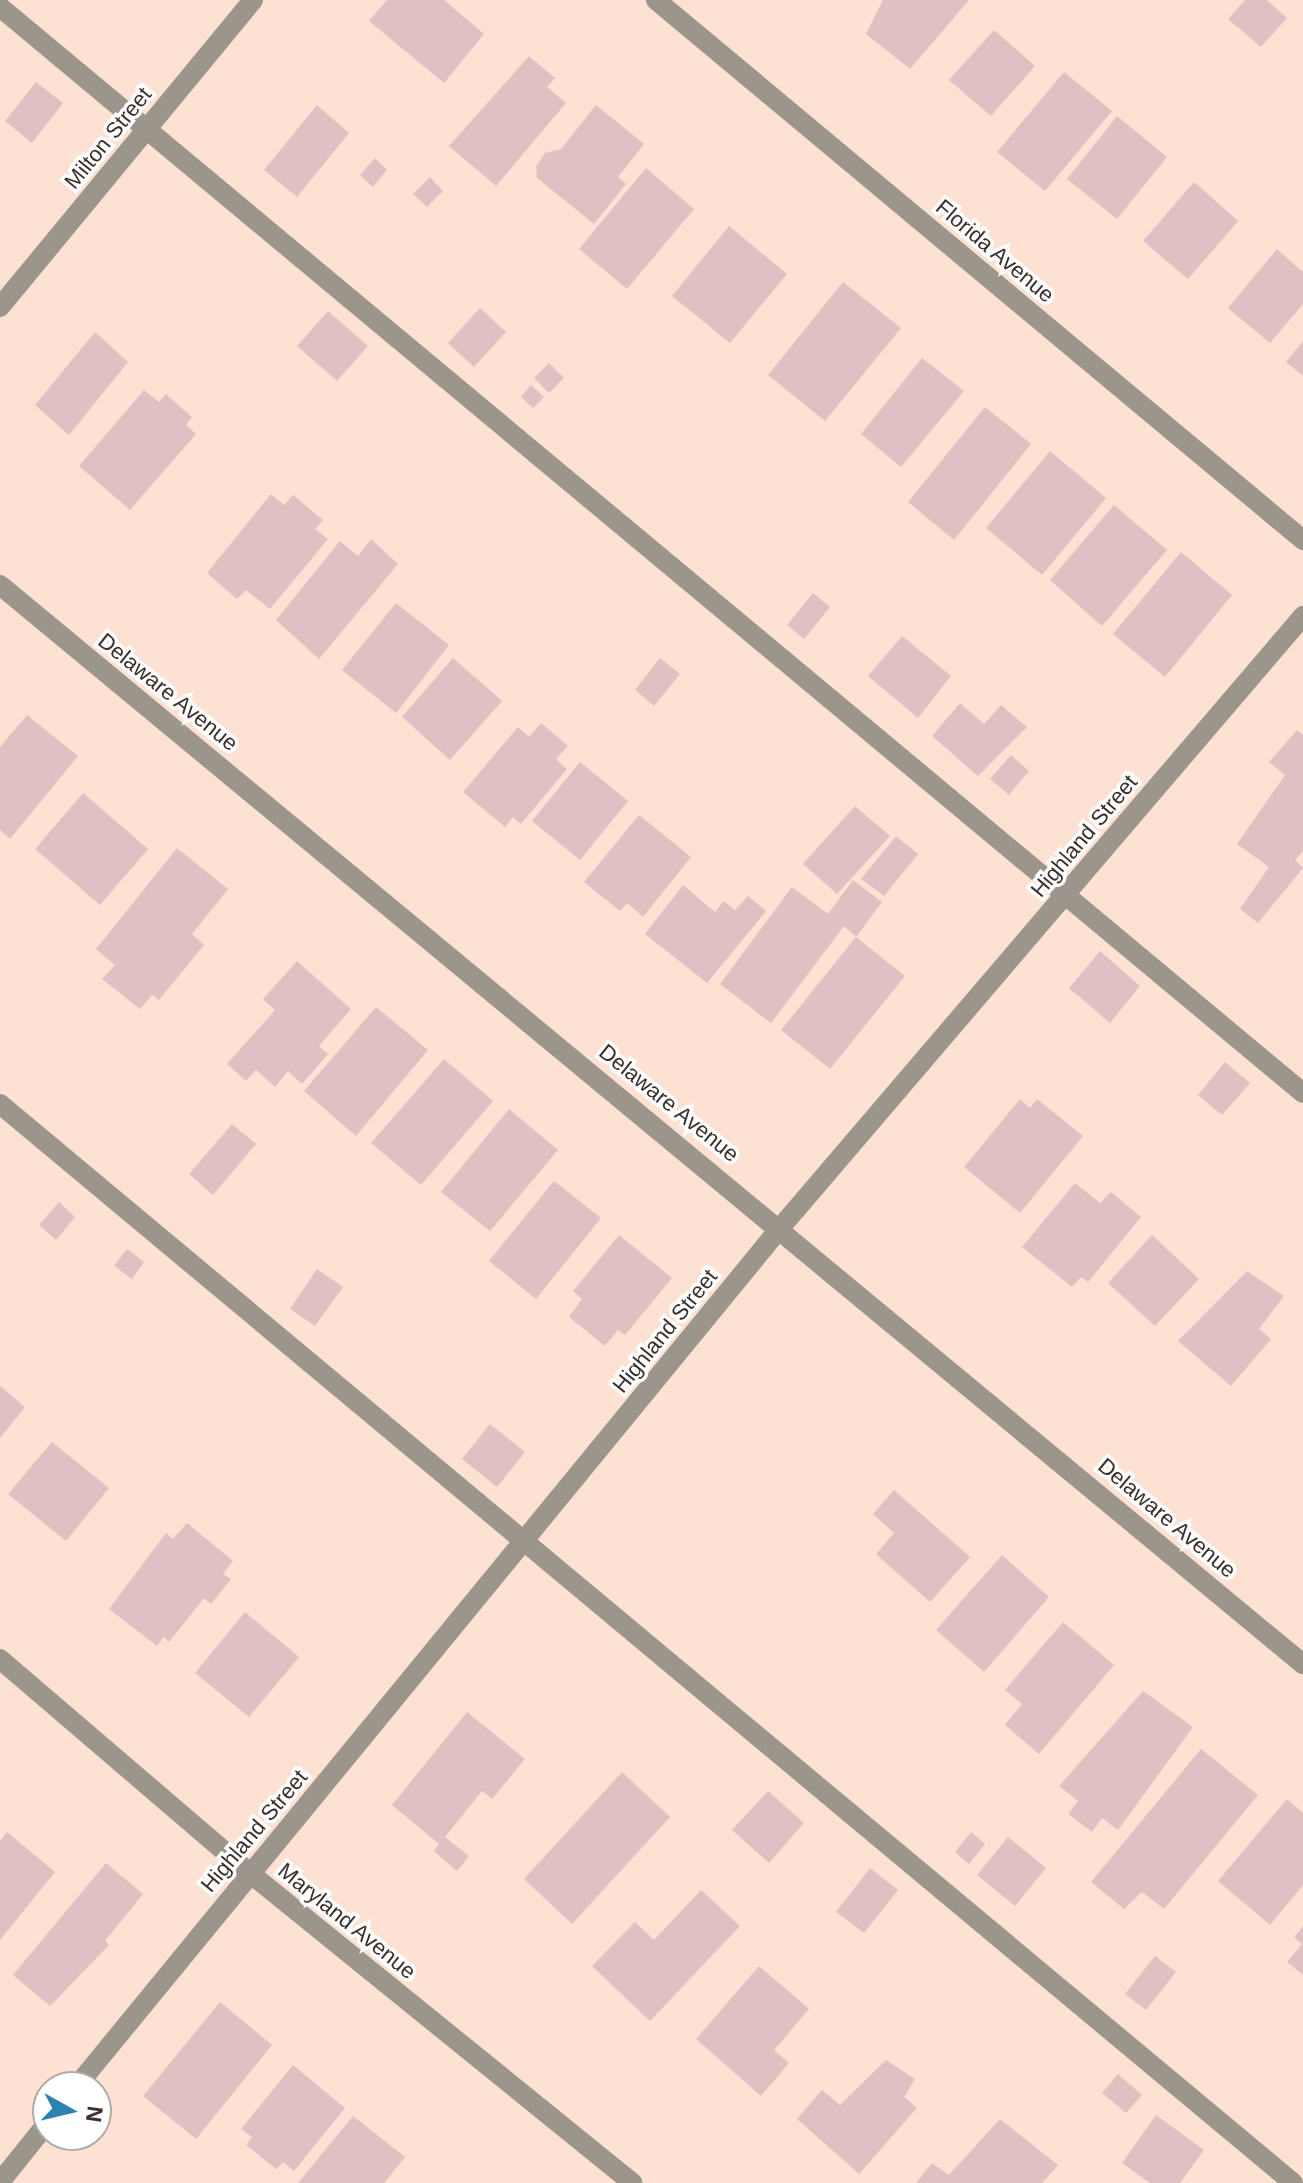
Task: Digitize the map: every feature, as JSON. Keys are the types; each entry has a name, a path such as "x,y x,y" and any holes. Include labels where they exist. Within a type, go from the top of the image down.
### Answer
{"street":[{"name":"Milton Street","path":"0,307 253,0"},
{"name":"Florida Avenue","path":"656,0 1303,540"},
{"path":"0,7 144,132 1303,1093"},
{"name":"Delaware Avenue","path":"0,585 781,1227 1303,1664"},
{"name":"Highland Street","path":"89,2071 781,1227 1303,616"},
{"path":"0,1104 1293,2183"},
{"name":"Maryland Avenue","path":"0,1659 251,1874 633,2183"},
{"path":"0,2182 32,2142"}],"building":[{"path":"387,0 444,0 484,34 444,83 369,21"},
{"path":"883,0 969,0 910,69 866,34"},
{"path":"1245,0 1267,0 1287,18 1261,47 1228,19"},
{"path":"994,30 1035,66 991,116 949,80"},
{"path":"529,56 555,78 547,87 566,103 496,186 449,146"},
{"path":"1064,72 1112,111 1045,191 997,152"},
{"path":"36,82 63,103 32,143 5,121"},
{"path":"317,105 349,133 297,197 264,170"},
{"path":"596,105 644,144 618,177 626,184 594,224 537,178 536,166 545,153 561,149"},
{"path":"1117,116 1167,157 1117,219 1067,179"},
{"path":"375,158 387,170 373,187 360,175"},
{"path":"646,168 694,209 627,289 579,249"},
{"path":"430,177 443,191 427,207 413,194"},
{"path":"1194,182 1238,221 1188,279 1143,241"},
{"path":"729,226 787,274 730,343 672,296"},
{"path":"1277,249 1303,272 1303,304 1270,343 1228,308"},
{"path":"843,282 901,328 825,421 768,375"},
{"path":"480,308 506,332 474,367 448,343"},
{"path":"328,311 368,346 337,381 297,346"},
{"path":"95,332 128,362 69,435 35,405"},
{"path":"1303,341 1303,376 1286,362"},
{"path":"922,358 964,391 901,467 861,434"},
{"path":"549,363 564,378 549,393 534,378"},
{"path":"531,385 544,397 533,408 521,397"},
{"path":"144,390 159,402 166,394 192,417 186,425 196,434 130,510 79,466"},
{"path":"985,407 1031,444 954,540 908,502"},
{"path":"1050,451 1106,498 1042,575 986,528"},
{"path":"271,494 284,505 293,495 323,520 315,529 328,539 270,609 246,590 237,599 207,573"},
{"path":"1114,505 1167,550 1102,626 1050,580"},
{"path":"371,539 398,564 319,659 276,620 340,541 358,556"},
{"path":"1181,552 1232,595 1165,677 1113,634"},
{"path":"813,593 830,607 804,639 787,625"},
{"path":"396,603 449,645 396,713 342,670"},
{"path":"902,636 951,676 918,718 868,676"},
{"path":"453,658 502,701 450,760 402,717"},
{"path":"660,658 680,674 654,706 635,690"},
{"path":"960,703 984,724 1001,705 1027,727 978,776 932,736"},
{"path":"27,715 78,756 10,839 0,830 0,747"},
{"path":"541,723 568,746 556,759 567,769 521,824 513,817 505,827 463,792 518,727 529,737"},
{"path":"1297,730 1303,735 1303,851 1295,860 1303,868 1258,923 1240,909 1269,867 1237,844 1285,775 1269,762"},
{"path":"1011,755 1029,771 1009,795 990,779"},
{"path":"580,762 628,801 580,860 532,821"},
{"path":"83,793 148,849 100,905 35,849"},
{"path":"855,806 890,836 837,894 803,864"},
{"path":"639,815 691,857 643,917 627,903 620,911 584,882"},
{"path":"896,836 918,854 884,896 861,879"},
{"path":"177,848 228,889 192,934 204,945 159,1000 152,995 140,1009 102,979 115,965 96,949"},
{"path":"853,880 882,902 856,937 844,926 771,1023 720,984 792,887 828,914"},
{"path":"683,885 715,912 724,901 735,910 748,896 766,911 707,983 645,934"},
{"path":"856,937 905,976 830,1069 781,1030"},
{"path":"1100,951 1140,986 1110,1023 1069,988"},
{"path":"297,961 351,1009 319,1046 328,1054 302,1084 288,1071 275,1087 256,1070 246,1081 227,1064 275,1010 263,999"},
{"path":"376,1007 428,1050 356,1136 304,1091"},
{"path":"444,1059 493,1101 421,1185 371,1143"},
{"path":"1225,1062 1250,1083 1222,1115 1198,1095"},
{"path":"1020,1099 1030,1108 1037,1099 1083,1136 1020,1213 964,1167"},
{"path":"509,1109 558,1150 490,1231 441,1192"},
{"path":"232,1124 256,1144 213,1195 189,1174"},
{"path":"554,1181 601,1218 536,1299 489,1261"},
{"path":"1075,1183 1100,1203 1111,1192 1141,1217 1088,1282 1081,1277 1072,1287 1022,1247"},
{"path":"59,1202 75,1217 56,1240 39,1225"},
{"path":"619,1235 672,1278 625,1335 618,1330 605,1346 569,1317 582,1299 573,1291"},
{"path":"1152,1235 1199,1279 1155,1326 1108,1283"},
{"path":"127,1249 144,1262 132,1279 114,1266"},
{"path":"317,1269 343,1287 315,1326 290,1309"},
{"path":"1247,1271 1284,1296 1259,1329 1271,1339 1231,1386 1178,1341"},
{"path":"0,1386 25,1407 0,1438"},
{"path":"490,1424 525,1452 497,1487 462,1459"},
{"path":"52,1442 109,1488 66,1541 8,1494"},
{"path":"894,1490 970,1557 930,1602 876,1554 894,1533 873,1514"},
{"path":"187,1523 233,1561 223,1574 231,1579 211,1604 204,1598 169,1642 164,1637 157,1646 109,1609 166,1533 173,1539"},
{"path":"1002,1555 1049,1597 984,1672 936,1630"},
{"path":"245,1612 299,1657 249,1717 195,1673"},
{"path":"1063,1622 1114,1665 1039,1754 1005,1725 1022,1704 1005,1690"},
{"path":"1143,1691 1193,1727 1118,1830 1102,1818 1092,1832 1068,1814 1078,1801 1059,1786"},
{"path":"467,1712 525,1759 492,1799 482,1791 445,1837 469,1856 457,1871 434,1851 439,1844 392,1805"},
{"path":"1201,1749 1258,1795 1164,1909 1142,1892 1124,1909 1091,1882"},
{"path":"622,1772 670,1817 572,1924 524,1879"},
{"path":"768,1791 804,1823 769,1863 732,1830"},
{"path":"1287,1799 1303,1813 1303,1885 1270,1925 1218,1881"},
{"path":"7,1832 55,1872 0,1940 0,1841"},
{"path":"971,1832 985,1844 969,1864 955,1852"},
{"path":"1008,1837 1046,1868 1015,1906 977,1875"},
{"path":"106,1863 143,1894 105,1941 109,1945 50,2006 13,1975"},
{"path":"870,1868 898,1890 864,1933 836,1912"},
{"path":"701,1890 740,1926 650,2021 592,1966 635,1922 654,1940"},
{"path":"1303,1926 1303,1975 1287,1962 1302,1944 1294,1937"},
{"path":"1155,1956 1176,1972 1146,2010 1125,1994"},
{"path":"759,1966 809,2009 774,2050 789,2063 761,2096 696,2039"},
{"path":"220,2002 272,2045 196,2139 143,2096"},
{"path":"886,2060 915,2079 904,2097 917,2108 859,2174 797,2119 822,2090 840,2105"},
{"path":"293,2065 345,2108 294,2171 283,2162 276,2169 246,2145 252,2137 241,2129"},
{"path":"1118,2074 1142,2095 1126,2113 1102,2093"},
{"path":"1156,2115 1204,2150 1180,2183 1150,2183 1122,2163"},
{"path":"353,2116 405,2157 384,2183 298,2183"},
{"path":"1000,2119 1058,2165 1042,2183 916,2183 932,2163 949,2175"}]}
